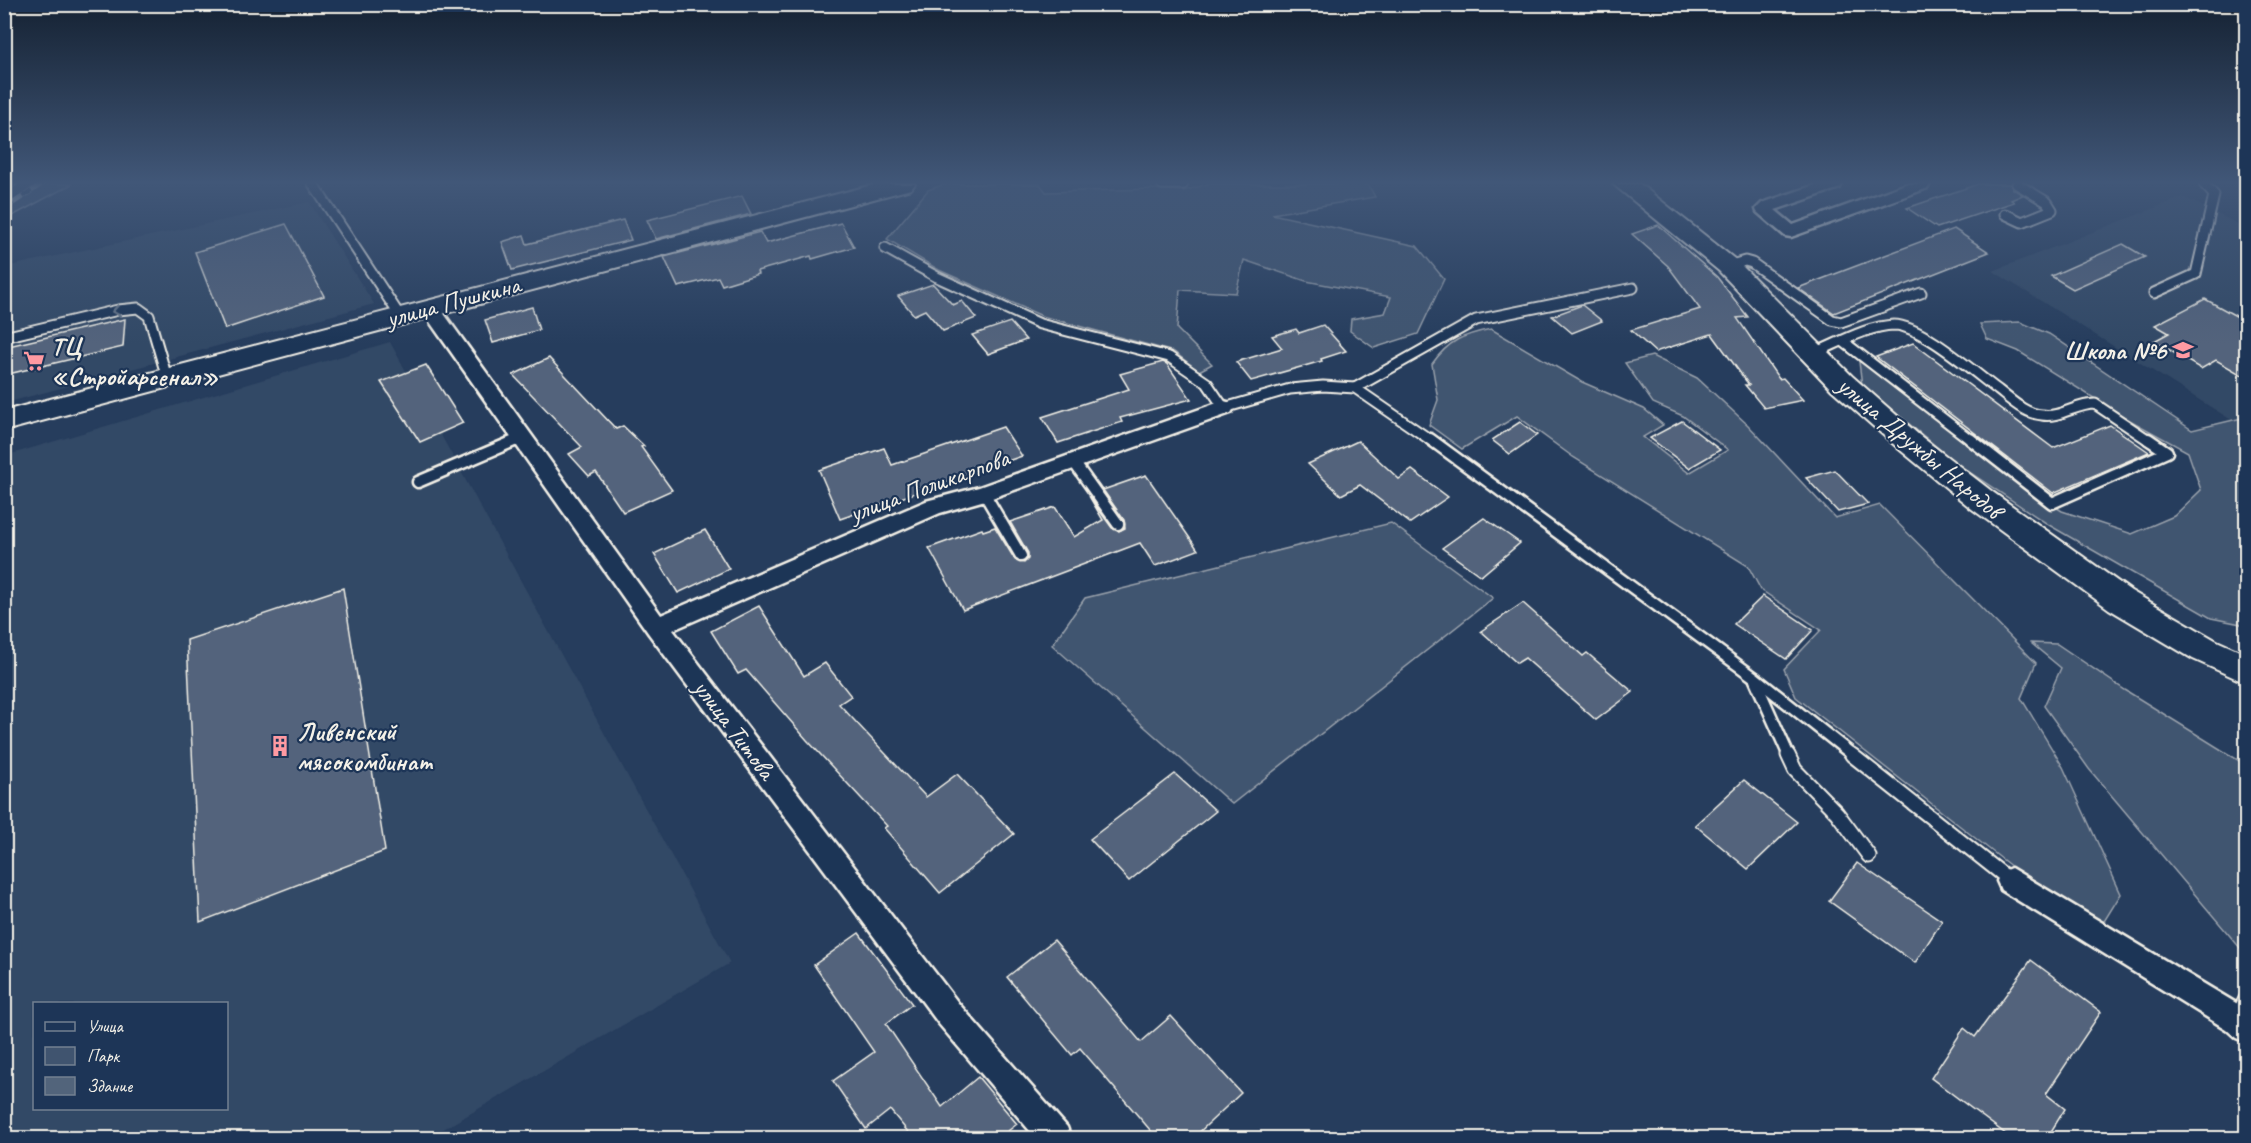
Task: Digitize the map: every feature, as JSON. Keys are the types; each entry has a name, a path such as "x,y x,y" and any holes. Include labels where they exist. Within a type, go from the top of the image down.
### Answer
{"street":[{"name":"улица Пушкина","path":"4,421 700,237"},
{"name":"улица Дружбы Народов","path":"1692,237 1728,266 1812,354 1936,464 2092,581 2165,627 2247,669"},
{"name":"улица Титова","path":"430,308 657,627 949,1014 1056,1138"},
{"name":"улица Поликарпова","path":"657,627 934,507 984,493 1224,408"},
{"path":"2011,881 2243,1015"}],"lane":[{"path":"348,237 400,316"},
{"path":"2154,293 2196,274 2204,237"},
{"path":"885,248 937,277 1040,324 1169,357 1207,383 1224,408 1290,389 1323,386 1355,388 1398,416 1754,677 2011,881"},
{"path":"1728,266 1745,261 1752,263 1832,320 1841,322 1921,292"},
{"path":"1355,388 1476,320 1633,288"},
{"path":"4,337 118,310 138,308 149,316 167,378"},
{"path":"1812,354 1844,342 1889,326 1905,326 1926,338 2031,413 2056,416 2082,406 2095,404 2167,452 2052,503 1844,342"},
{"path":"418,482 522,438"},
{"path":"1073,461 1118,524"},
{"path":"984,493 1021,556"},
{"path":"1754,677 1796,771 1837,813 1869,856"}],"shaded area":[{"path":"144,237 332,237 374,304 5,403 5,267"},
{"name":"Школа №6","path":"2079,237 2246,237 2246,429 1993,271"},
{"path":"390,342 730,963 428,1138 5,1138 5,456"}],"green space":[{"path":"1378,237 1417,246 1444,279 1418,334 1374,348 1350,331 1351,319 1385,313 1391,297 1306,281 1244,260 1236,293 1180,290 1177,329 1212,364 1199,371 1174,352 1042,316 939,270 887,239"},
{"path":"2020,322 2049,334 2192,430 2246,417 2246,625 2211,618 2049,525 1960,466 1862,385 1859,362 1865,363 2038,496 2062,511 2132,534 2174,516 2201,490 2188,452 2126,418 2018,351 1987,339 1980,324"},
{"path":"1491,329 1582,382 1644,409 1663,425 1643,437 1689,473 1728,450 1683,416 1653,403 1625,363 1652,356 1697,378 1748,425 1835,518 1880,505 2036,663 2021,698 2063,767 2121,894 2103,923 2017,871 1796,697 1784,669 1821,630 1761,590 1748,566 1573,457 1517,416 1462,449 1429,425 1438,400 1432,364 1444,349 1457,340"},
{"path":"1391,523 1493,598 1232,804 1052,645 1085,598"},
{"path":"2031,643 2057,644 2125,690 2246,765 2246,955 2089,769 2044,706 2061,668"}],"building":[{"path":"243,237 293,237 324,296 225,329 195,252"},
{"path":"525,237 527,244 554,237 630,237 631,240 512,270 502,242"},
{"path":"739,237 763,237 766,243 787,237 849,237 854,247 757,271 758,274 722,285 718,277 678,287 664,257"},
{"path":"1636,237 1672,237 1717,277 1748,317 1737,318 1779,379 1783,378 1803,400 1764,408 1745,385 1749,385 1712,334 1655,352 1631,330 1700,309 1668,266"},
{"path":"1932,237 1967,237 1989,252 1834,313 1798,288"},
{"path":"2123,244 2145,257 2073,289 2051,276"},
{"path":"933,284 953,305 962,301 976,318 943,331 925,310 914,315 898,296"},
{"path":"2205,299 2247,322 2247,378 2216,360 2201,369 2154,341 2169,333 2155,325"},
{"path":"1582,305 1602,321 1572,333 1552,316"},
{"path":"532,307 539,330 493,343 485,320"},
{"name":"ТЦ «Стройарсенал»","path":"125,319 123,347 4,375 4,347"},
{"path":"1010,322 1026,340 988,354 972,335"},
{"path":"1323,325 1346,351 1321,359 1322,361 1251,381 1236,362 1282,348 1272,336 1296,329 1299,333"},
{"path":"1913,343 2053,448 2110,425 2149,452 2053,493 1876,357"},
{"path":"549,358 616,429 623,426 644,446 641,447 672,490 623,512 596,472 589,476 569,454 582,447 513,375"},
{"path":"1163,362 1167,364 1191,399 1120,418 1122,422 1058,443 1042,417 1129,389 1120,374"},
{"path":"426,365 463,423 420,442 381,382"},
{"path":"1682,421 1720,450 1689,468 1650,438"},
{"path":"1520,422 1537,435 1510,454 1492,440"},
{"path":"1003,427 1022,456 840,519 819,470 884,448 892,465"},
{"path":"1358,441 1399,479 1412,470 1448,497 1410,523 1360,485 1341,495 1308,464"},
{"path":"1835,470 1868,504 1838,512 1806,478"},
{"path":"1146,475 1198,550 1155,566 1140,543 963,610 929,548 982,529 983,531 995,527 1015,560 1024,563 1028,559 1028,553 1010,522 1055,507 1074,537 1103,520 1089,496 1112,528 1119,531 1125,528 1124,520 1103,490"},
{"path":"1484,518 1520,543 1481,576 1442,548"},
{"path":"705,530 729,569 678,593 654,554"},
{"name":"Ливенский мясокомбинат","path":"343,588 385,851 200,922 187,640"},
{"path":"1763,596 1813,630 1786,659 1734,624"},
{"path":"1523,603 1583,656 1587,653 1633,692 1596,720 1525,658 1517,663 1481,631"},
{"path":"759,606 804,676 825,663 851,696 839,704 926,797 957,774 1014,834 940,893 884,828 887,826 746,670 738,674 711,631"},
{"path":"1175,774 1216,811 1129,881 1090,839"},
{"path":"1744,780 1797,822 1748,869 1695,825"},
{"path":"1857,863 1942,921 1915,963 1829,901"},
{"path":"859,933 912,1004 886,1024 942,1107 978,1077 1017,1124 999,1138 913,1138 890,1110 866,1129 833,1081 874,1052 814,965"},
{"path":"1054,940 1141,1042 1171,1016 1241,1093 1193,1138 1157,1138 1080,1048 1072,1055 1007,977"},
{"path":"2031,960 2101,1012 2046,1094 2065,1109 2047,1138 2011,1138 1931,1078 1964,1028 1975,1037"}],"place":[{"name":"Школа №6","path":"2183,350"},
{"name":"ТЦ «Стройарсенал»","path":"34,361"},
{"name":"Ливенский мясокомбинат","path":"280,746"}]}
